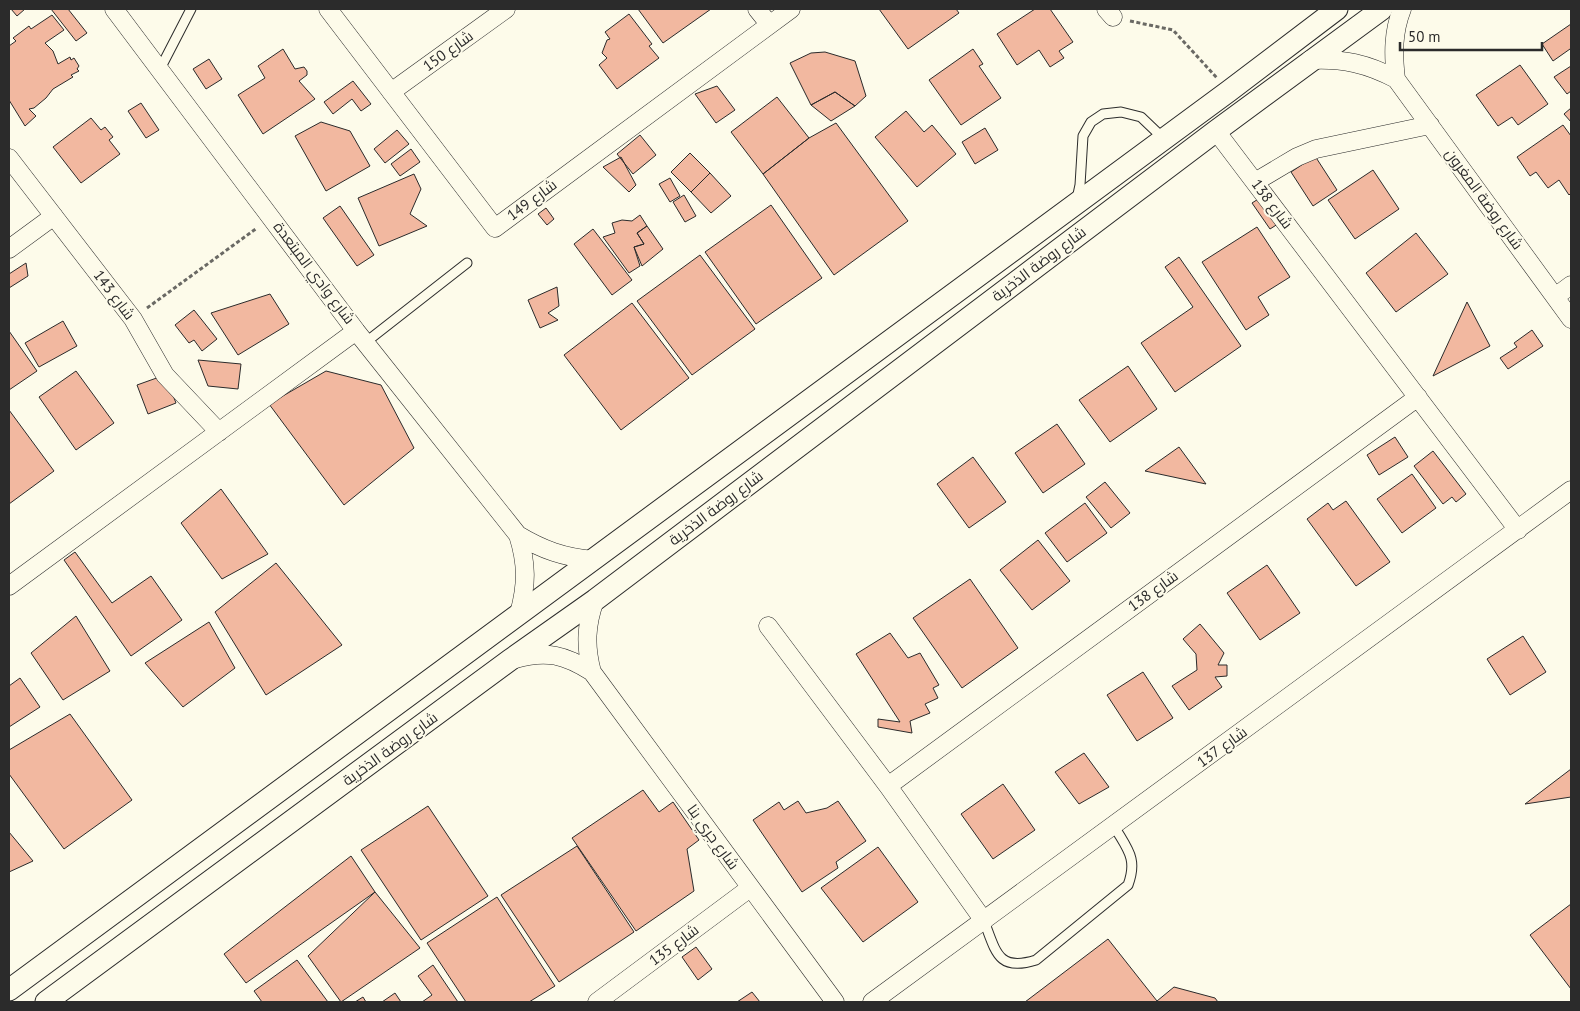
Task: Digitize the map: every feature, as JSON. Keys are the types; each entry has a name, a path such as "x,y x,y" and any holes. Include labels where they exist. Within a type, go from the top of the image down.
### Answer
{"street":[{"name":"شارع وادي المبتعدة","path":"114,9 361,336 518,535 554,553 573,558 593,560"},
{"name":"شارع 149","path":"328,9 495,228 790,9"},
{"name":"شارع 150","path":"391,92 506,9"},
{"path":"757,9 770,24"},
{"name":"شارع روضة الذخرية","path":"9,990 1229,92 1337,9"},
{"name":"شارع روضة الذخرية","path":"46,1002 510,660 595,600 1216,130 1382,9"},
{"path":"1396,79 1394,40 1402,9"},
{"name":"شارع روضة المغرون","path":"1310,60 1346,60 1380,70 1396,79 1571,319"},
{"path":"1255,182 1297,157 1316,149 1430,125"},
{"name":"شارع 138","path":"1216,130 1518,530"},
{"name":"شارع 143","path":"9,158 133,319 165,374 220,432"},
{"path":"9,249 54,216"},
{"path":"1555,297 1571,285"},
{"path":"9,586 220,432 361,336"},
{"name":"شارع 138","path":"888,786 1418,397"},
{"name":"شارع 137","path":"872,1002 1571,490"},
{"name":"شارع وادي المبتعدة","path":"518,535 526,574 520,614"},
{"name":"شارع جري بنا","path":"592,672 586,636 589,617 595,600"},
{"path":"768,626 888,786 984,921"},
{"name":"شارع جري بنا","path":"510,660 532,654 553,654 574,660 592,672 835,1002"},
{"name":"شارع 135","path":"597,1002 620,996 750,888"}],"lane":[{"path":"160,69 191,9"},
{"path":"1075,205 1080,185 1083,136 1091,122 1103,114 1120,112 1131,114 1141,117 1165,139"},
{"path":"361,336 467,263"},
{"path":"984,921 1000,957 1010,964 1022,965 1036,960 1128,885 1133,872 1132,856 1114,826"}],"path":[{"path":"1109,13 1173,30 1229,92"},
{"path":"133,319 272,217"}],"building":[{"path":"11,9 25,9 17,16"},
{"path":"51,9 68,9 87,33 76,41"},
{"path":"638,9 711,9 663,43"},
{"path":"879,9 956,9 959,13 908,49"},
{"path":"1035,9 1050,9 1073,42 1059,51 1064,58 1050,67 1039,50 1017,65 997,34"},
{"path":"629,14 652,44 649,46 659,58 617,89 599,65 607,58 602,53 607,40 610,39 605,32"},
{"path":"52,15 64,30 45,43 53,51 58,64 70,57 71,60 74,58 79,66 77,69 79,71 71,75 73,77 53,89 34,108 29,109 36,116 25,126 9,100 9,46 16,41 13,38 29,26 31,29"},
{"path":"1571,24 1571,52 1570,49 1553,61 1542,44"},
{"path":"283,49 295,69 304,67 307,71 307,75 299,81 315,99 263,134 238,95 265,78 258,66"},
{"path":"973,49 983,64 979,66 1001,98 961,125 929,80"},
{"path":"825,52 855,61 866,96 855,106 835,92 811,105 790,63 811,53"},
{"path":"209,59 222,79 206,89 193,69"},
{"path":"1520,65 1548,104 1518,125 1512,117 1498,126 1476,95"},
{"path":"1571,66 1571,91 1567,94 1554,77"},
{"path":"353,81 371,104 361,111 352,99 333,114 324,102"},
{"path":"717,86 735,110 716,123 695,94"},
{"path":"835,92 855,106 831,121 811,105"},
{"path":"777,97 809,138 763,174 731,132"},
{"path":"141,103 159,130 146,138 128,111"},
{"path":"1571,108 1571,122 1564,114"},
{"path":"906,111 924,132 932,125 956,154 917,187 875,137"},
{"path":"91,118 101,130 105,127 113,137 109,140 120,154 81,183 53,147"},
{"path":"321,122 350,131 370,166 326,191 295,136"},
{"path":"836,123 908,221 834,275 763,174 809,138"},
{"path":"1563,125 1571,136 1571,193 1569,195 1559,180 1548,188 1536,172 1530,176 1517,157"},
{"path":"985,128 998,150 975,164 962,142"},
{"path":"397,130 409,144 385,163 374,149"},
{"path":"640,135 656,155 633,174 617,154"},
{"path":"411,149 420,162 400,176 391,164"},
{"path":"690,153 710,173 691,192 671,172"},
{"path":"1315,156 1337,190 1313,206 1291,172"},
{"path":"621,157 636,185 629,192 603,167"},
{"path":"1373,170 1399,209 1355,239 1328,200"},
{"path":"710,173 731,196 711,213 691,192"},
{"path":"414,174 421,189 410,214 427,226 379,246 358,198"},
{"path":"670,178 680,196 670,202 659,184"},
{"path":"684,195 696,216 685,222 673,202"},
{"path":"1263,196 1281,222 1270,229 1252,203"},
{"path":"771,205 822,278 756,324 705,252"},
{"path":"340,206 374,255 357,266 323,218"},
{"path":"546,208 554,219 547,225 538,214"},
{"path":"640,215 647,226 637,233 644,244 634,247 640,266 629,273 603,237 615,233 612,223 622,220 632,221"},
{"path":"647,226 663,249 642,266 634,247 644,244 637,233"},
{"path":"1257,227 1290,277 1258,297 1269,315 1246,330 1202,262"},
{"path":"593,229 632,280 612,295 574,244"},
{"path":"1416,233 1448,274 1396,312 1366,273"},
{"path":"700,255 755,329 692,375 637,301"},
{"path":"1179,257 1241,346 1175,392 1141,343 1193,307 1165,267"},
{"path":"26,263 28,276 9,288 9,274"},
{"path":"557,287 559,306 548,313 558,320 540,328 528,300"},
{"path":"270,294 289,324 238,355 211,313"},
{"path":"1467,302 1490,346 1433,376"},
{"path":"632,303 689,378 621,430 564,355"},
{"path":"194,310 217,339 202,351 194,340 189,343 175,325"},
{"path":"63,321 77,346 39,367 25,343"},
{"path":"1532,330 1543,346 1508,369 1500,358 1517,347 1514,343"},
{"path":"9,331 37,371 9,390"},
{"path":"198,360 241,364 238,389 208,386"},
{"path":"1128,366 1157,409 1110,442 1079,400"},
{"path":"76,371 114,423 76,450 39,397"},
{"path":"326,371 381,385 414,448 344,505 269,404"},
{"path":"165,375 176,403 148,414 137,385"},
{"path":"9,410 54,471 9,504"},
{"path":"1057,424 1085,464 1043,493 1015,453"},
{"path":"1395,437 1408,457 1379,475 1367,455"},
{"path":"1179,447 1206,484 1145,471"},
{"path":"1433,451 1466,494 1456,502 1452,497 1443,504 1414,466"},
{"path":"973,457 1006,502 969,528 937,484"},
{"path":"1412,474 1436,508 1402,533 1377,499"},
{"path":"1105,482 1130,513 1111,528 1086,497"},
{"path":"221,489 268,554 222,579 181,523"},
{"path":"1346,501 1390,562 1356,586 1307,519 1328,503 1333,510"},
{"path":"1085,503 1107,533 1067,562 1045,533"},
{"path":"1038,540 1070,581 1032,610 1000,570"},
{"path":"75,552 112,603 151,576 182,620 131,656 64,560"},
{"path":"276,563 342,645 266,695 215,612"},
{"path":"1267,565 1300,613 1260,640 1227,593"},
{"path":"970,579 1018,648 962,688 913,618"},
{"path":"76,616 110,671 63,700 31,653"},
{"path":"209,622 235,668 183,707 145,663"},
{"path":"1200,624 1224,653 1218,665 1227,665 1227,676 1215,677 1222,687 1189,710 1172,686 1197,670 1196,654 1183,639"},
{"path":"890,633 908,658 920,653 939,685 933,688 938,698 925,704 930,713 910,721 912,733 878,727 878,719 900,722 856,654"},
{"path":"1523,636 1546,672 1510,695 1487,659"},
{"path":"1143,672 1173,718 1137,741 1107,695"},
{"path":"20,678 40,707 9,727 9,686"},
{"path":"70,714 132,800 64,849 9,774 9,750"},
{"path":"1084,753 1109,787 1079,804 1055,772"},
{"path":"1571,769 1571,797 1525,804"},
{"path":"1003,784 1035,830 993,859 961,814"},
{"path":"643,790 659,812 673,802 699,840 687,849 694,891 636,931 572,838"},
{"path":"798,801 806,813 827,808 838,801 866,841 836,862 838,868 802,892 753,820 779,802 784,810"},
{"path":"428,806 488,896 421,940 361,850"},
{"path":"9,832 33,861 9,872"},
{"path":"577,846 634,932 559,982 501,895"},
{"path":"878,847 918,902 863,942 821,888"},
{"path":"351,856 375,892 246,983 224,954"},
{"path":"375,892 420,948 341,1002 308,956"},
{"path":"497,897 555,986 529,1002 466,1002 427,943"},
{"path":"1571,904 1571,989 1530,935"},
{"path":"1108,939 1157,1001 1174,987 1215,998 1218,1002 1025,1002"},
{"path":"696,947 712,969 698,980 682,957"},
{"path":"297,960 328,1002 262,1002 254,991"},
{"path":"433,965 458,1002 422,1002 432,995 418,976"},
{"path":"752,992 760,1002 737,1002"},
{"path":"395,993 401,1002 382,1002"},
{"path":"363,997 366,1002 355,1002"}]}
